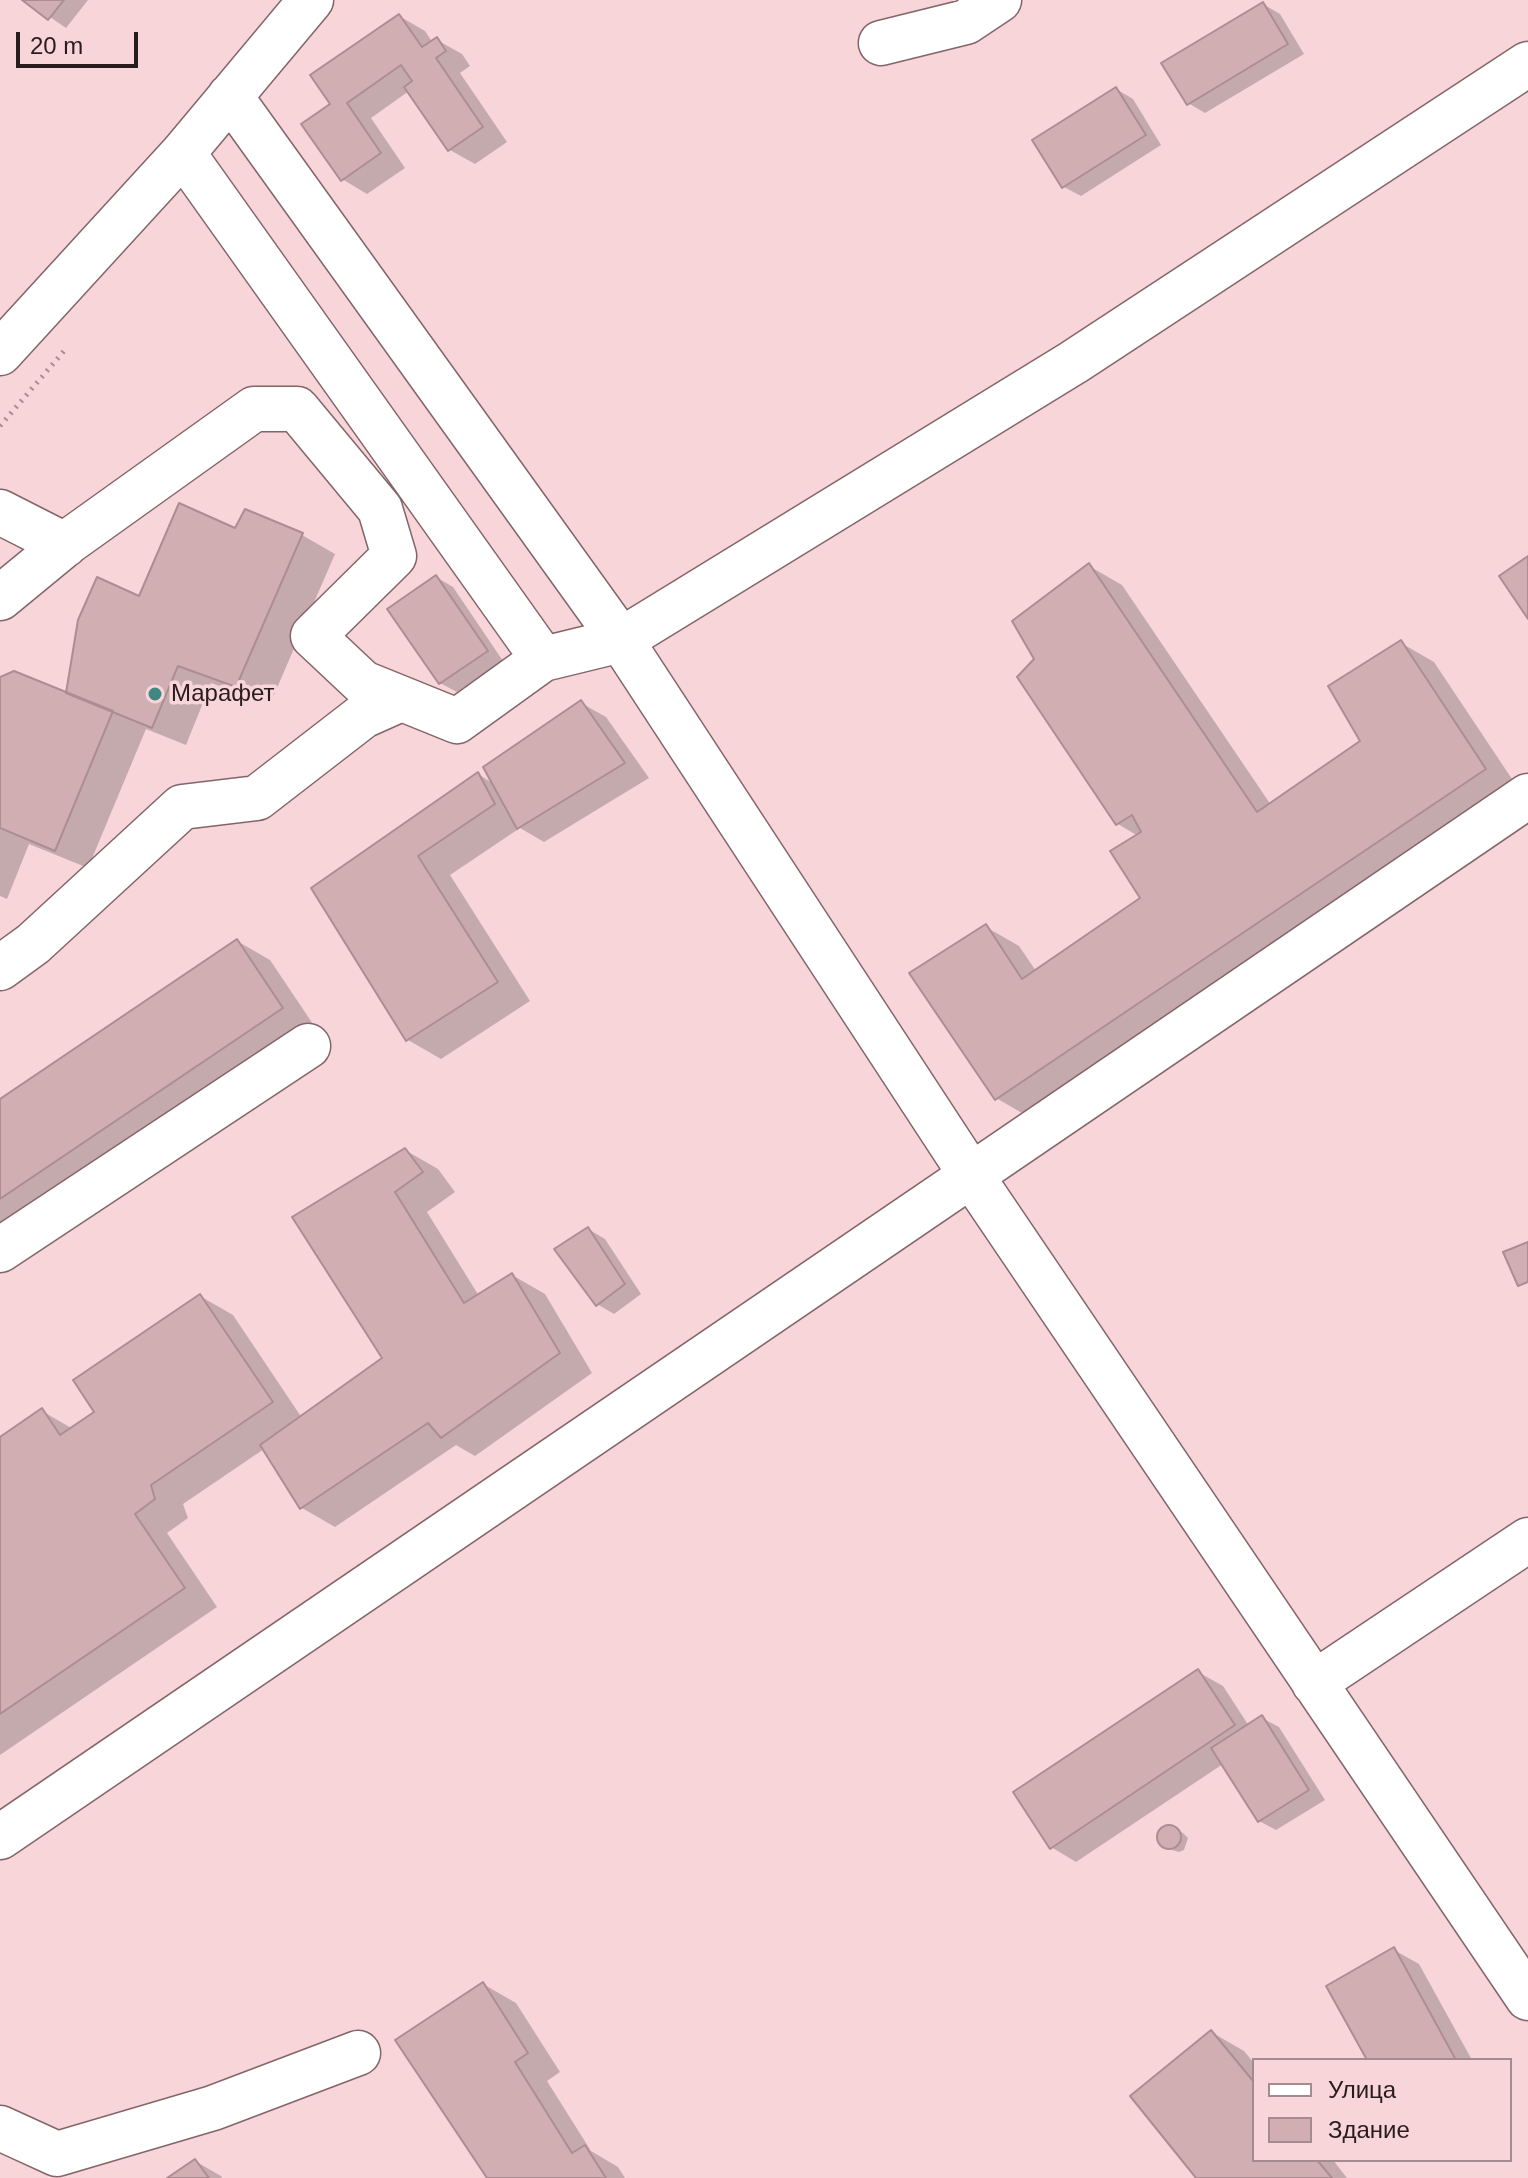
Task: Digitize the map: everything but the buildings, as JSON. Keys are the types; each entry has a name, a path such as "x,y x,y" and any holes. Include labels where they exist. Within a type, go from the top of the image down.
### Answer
{"street":[{"path":"0,353 183,153 311,0"},
{"path":"881,43 966,22 999,0"},
{"path":"0,598 65,545 254,409 297,409 380,509 394,556 313,636 363,683 457,721 543,659 621,640 1074,362 1528,64"},
{"path":"230,96 621,640 971,1175 1528,1998"},
{"path":"183,153 543,659"},
{"path":"0,512 65,545"},
{"path":"0,968 33,944 182,807 257,798 363,716 401,699"},
{"path":"0,1837 1528,796"},
{"path":"0,1250 308,1046"},
{"path":"1314,1683 1528,1540"},
{"path":"0,2128 57,2154 213,2108 358,2053"}],"place":[{"name":"Марафет","path":"155,694"}]}
